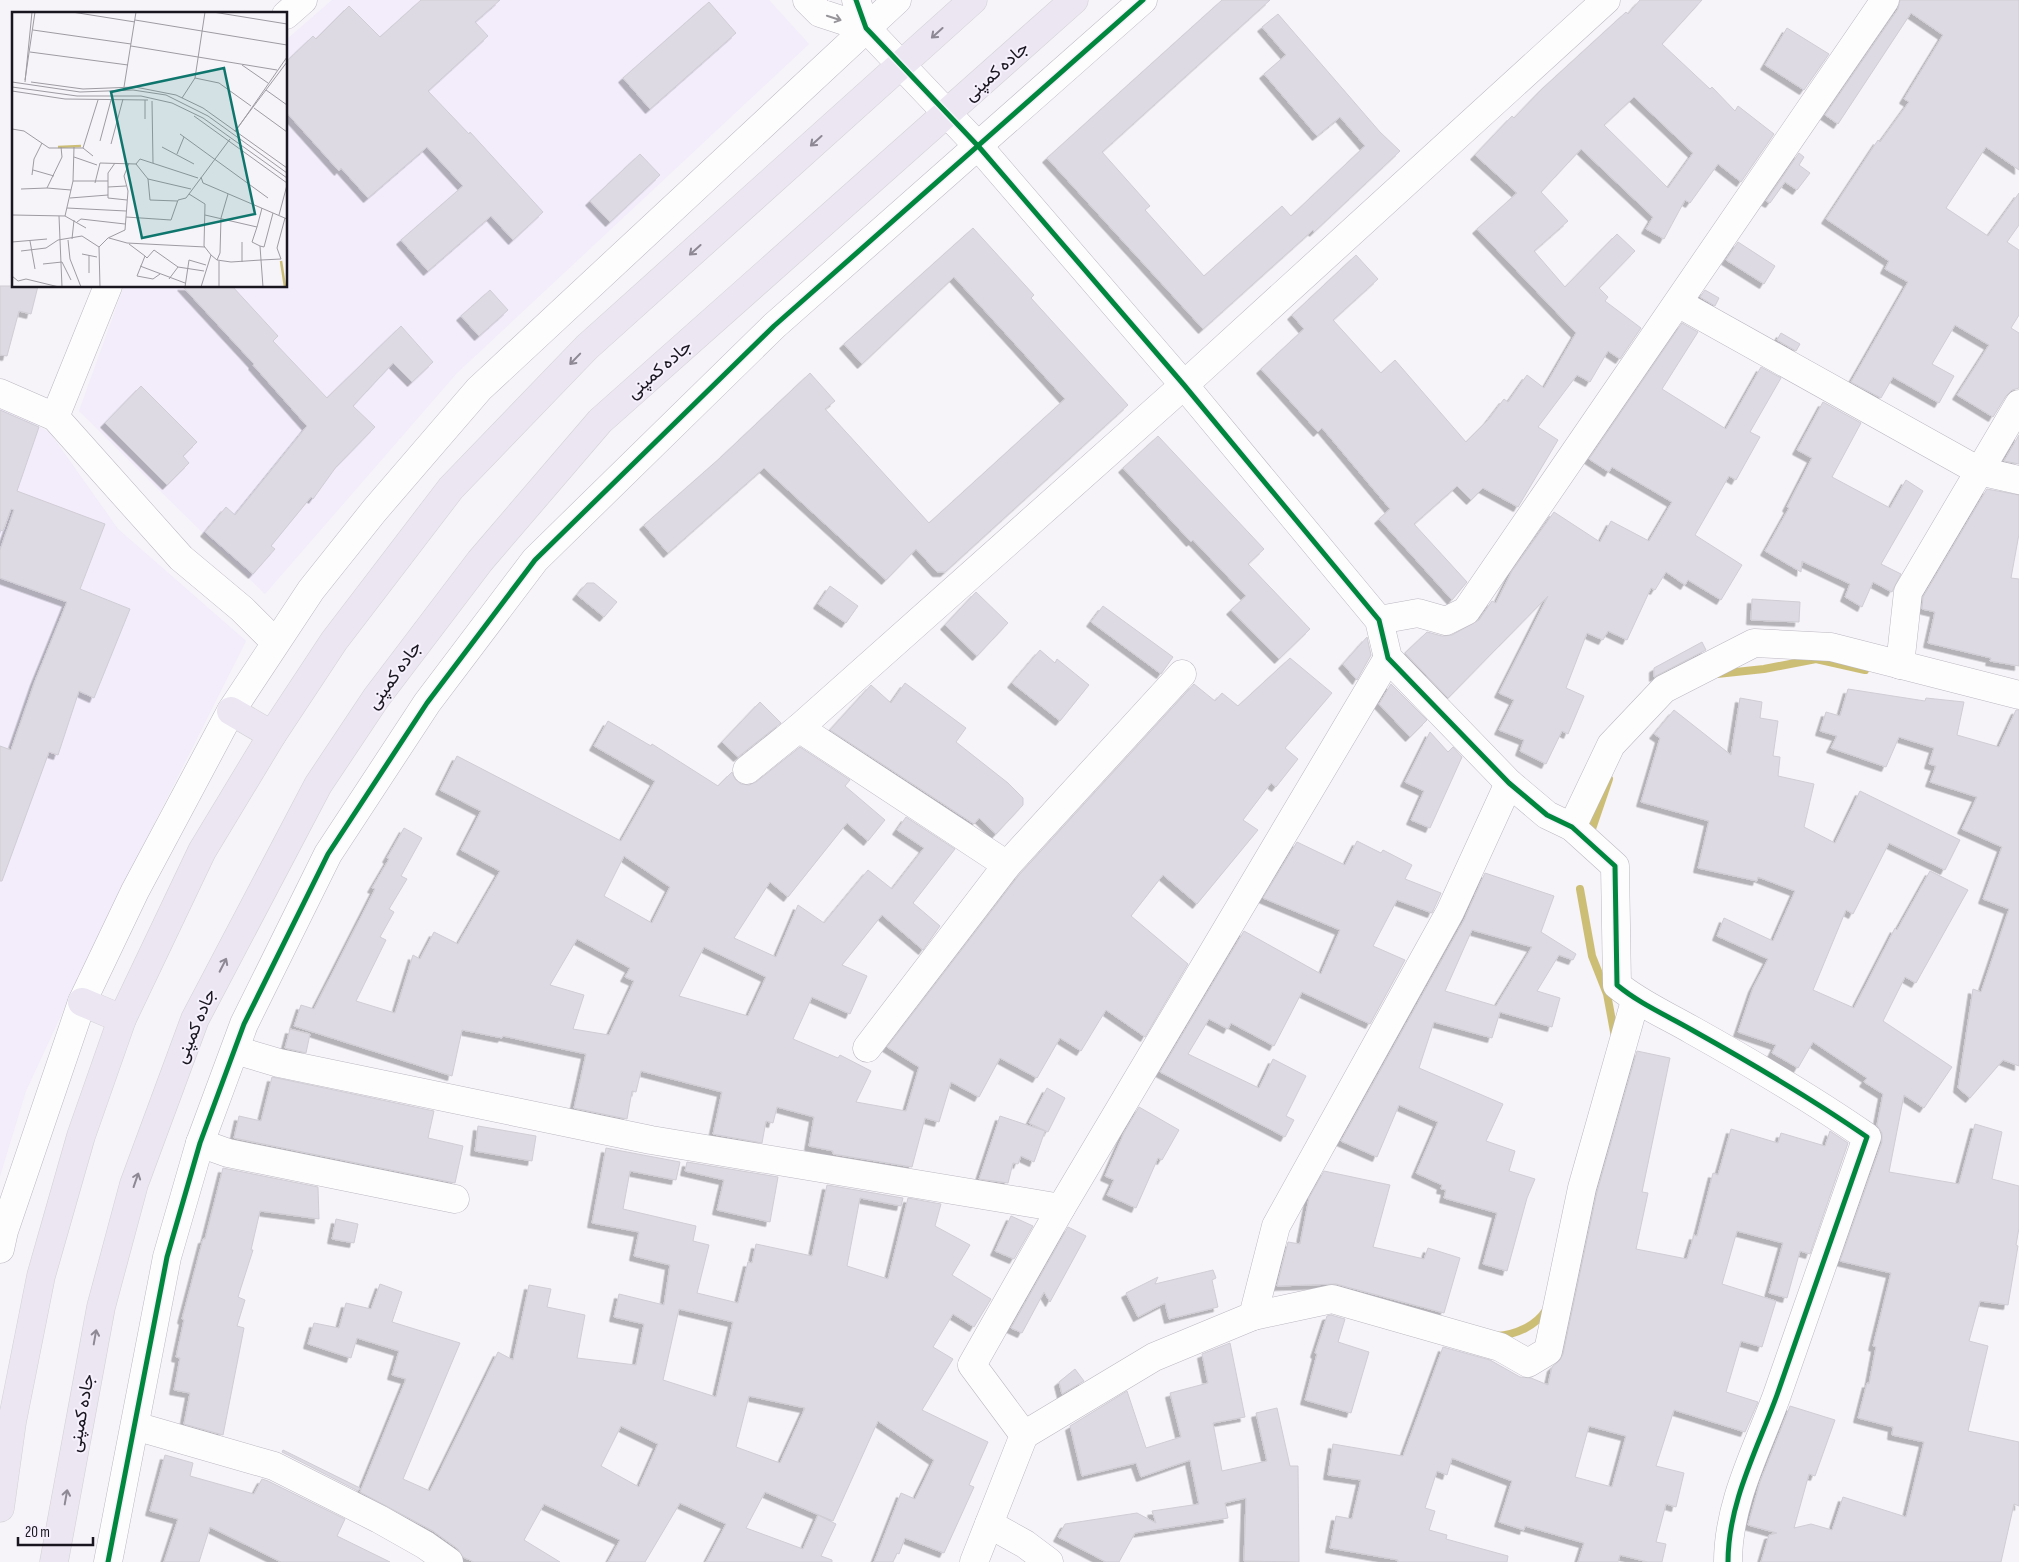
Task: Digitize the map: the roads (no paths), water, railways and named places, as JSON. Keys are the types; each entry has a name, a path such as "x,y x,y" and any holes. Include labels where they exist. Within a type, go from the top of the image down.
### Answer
{"highway":[{"path":"0,1508 12,1422 41,1276 81,1136 122,1019 202,851 272,735 334,641 451,488 587,347 974,0"},
{"name":"جاده کمپنی","path":"54,1562 101,1307 134,1184 195,1019 318,785 376,698 480,561 600,421 948,114 1074,0"},
{"path":"231,711 272,735"},
{"path":"82,1002 122,1019"}],"street":[{"path":"288,13 303,0"},
{"path":"808,0 820,14 866,28"},
{"path":"856,0 866,28 979,146 1184,385 1379,620 1388,658 1509,783 1547,815 1572,827 1615,866 1617,985 1635,1001 1690,1029 1834,1115 1867,1137 1776,1398 1746,1473 1728,1536 1728,1562"},
{"path":"0,1249 4,1231 82,1002 136,891 231,711 311,590 374,511 480,389 897,0"},
{"path":"108,1562 167,1257 200,1143 244,1024 328,854 426,703 535,560 774,326 1143,0"},
{"path":"747,770 799,728 1184,385 1606,0"},
{"path":"1379,620 1418,613 1446,621 1466,611 1885,0"},
{"path":"55,417 107,288"},
{"path":"1678,303 1979,471 2019,480"},
{"path":"0,393 55,417 181,558 242,609 275,642"},
{"path":"1900,665 1908,592 2019,404"},
{"path":"1572,827 1611,745 1664,689 1754,643 1831,647 2019,695"},
{"path":"1024,1435 972,1365 1061,1208 1388,658"},
{"path":"867,1048 1007,865 1182,674"},
{"path":"799,728 1007,865"},
{"path":"1253,1316 1276,1226 1450,912 1509,783"},
{"path":"974,1562 1024,1435 1154,1358 1253,1316 1332,1298 1500,1347 1528,1362 1548,1351 1582,1188 1635,1001"},
{"path":"235,1050 279,1063 651,1140 1061,1208"},
{"path":"200,1143 228,1153 456,1199"},
{"path":"134,1426 274,1466 379,1519 425,1545 449,1562"},
{"path":"989,1524 1025,1544 1049,1562"}],"waterway":[{"path":"1717,674 1764,669 1816,659 1865,670"},
{"path":"1592,829 1609,779"},
{"path":"1580,889 1592,956 1607,994 1615,1037"},
{"path":"1497,1336 1511,1334 1524,1329 1537,1321 1546,1310"}]}
